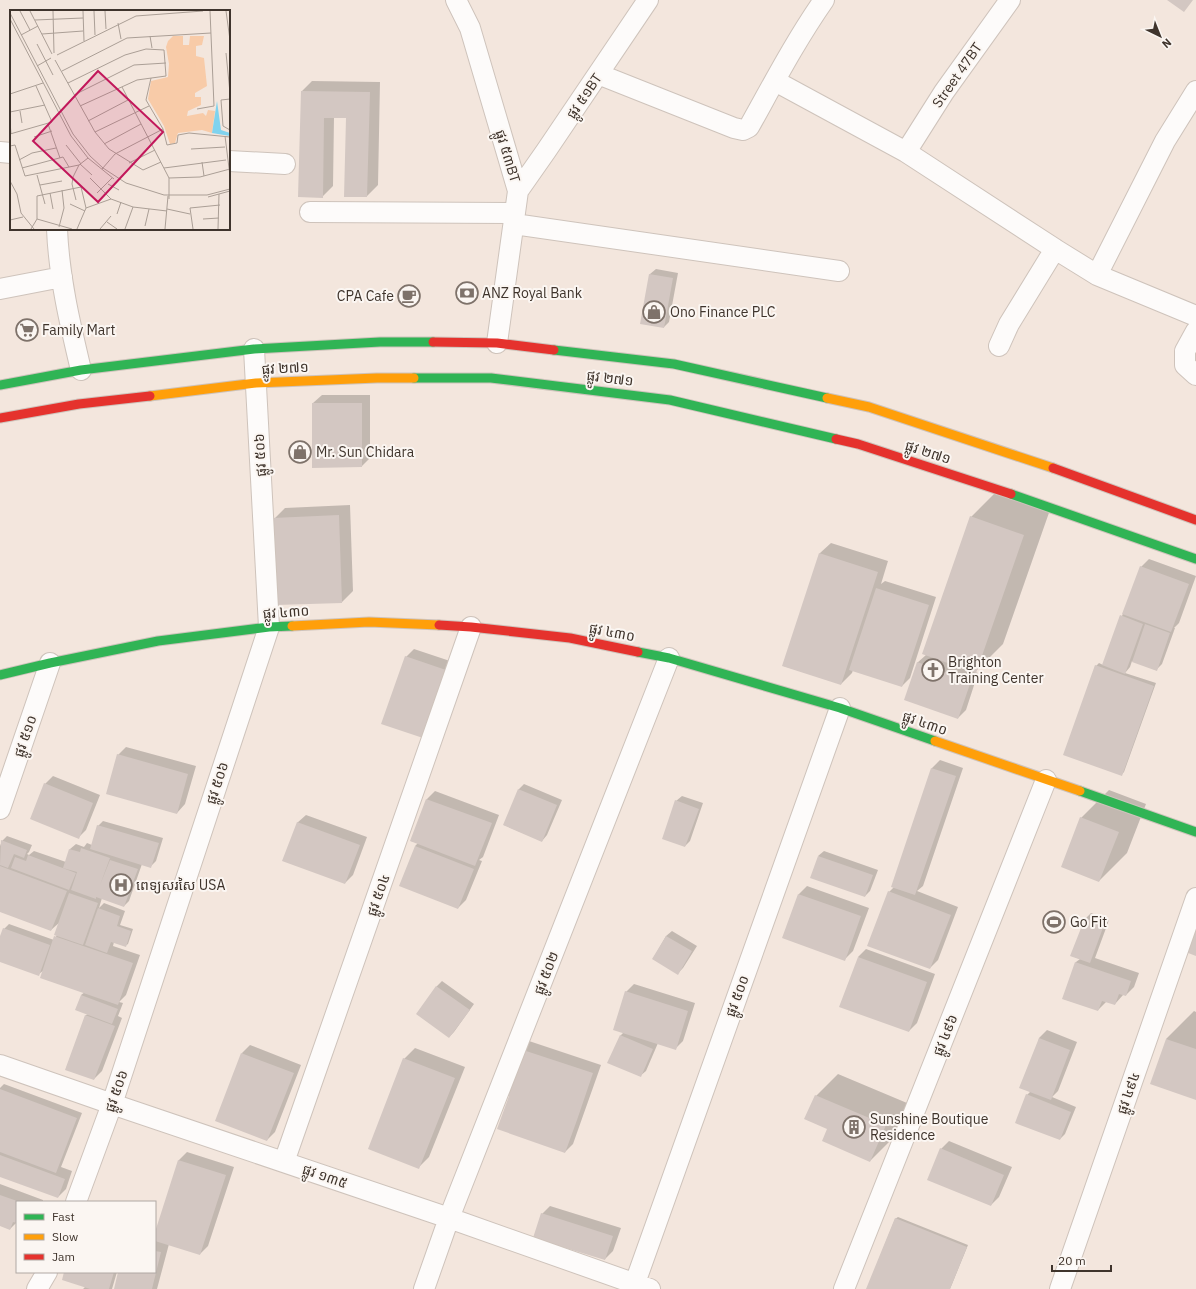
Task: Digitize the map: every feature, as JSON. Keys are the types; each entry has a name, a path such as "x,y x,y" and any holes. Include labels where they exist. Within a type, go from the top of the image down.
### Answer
{"main road":[{"name":"ផ្លូវ ២៧១","path":"0,385 81,370 254,349 380,342 497,343 674,364 869,407 1039,463 1196,520"},
{"name":"ផ្លូវ ២៧១","path":"0,418 79,404 256,383 377,378 491,378 670,400 858,444 1028,500 1196,559"},
{"name":"ផ្លូវ ៤៣០","path":"0,675 50,663 158,641 268,627 369,622 471,627 570,638 669,658 840,708 1196,832"}],"street":[{"name":"ផ្លូវ ៥៣BT","path":"456,0 470,28 518,191 497,343"},
{"name":"ផ្លូវ ៥១BT","path":"518,191 648,0"},
{"path":"598,74 734,128 743,130 749,127 824,0"},
{"name":"Street 47BT","path":"906,152 944,92 1010,0"},
{"path":"775,81 906,152 1097,275 1196,316"},
{"path":"1097,275 1164,141 1196,91"},
{"path":"230,162 285,164"},
{"path":"310,212 514,218 839,271"},
{"path":"57,230 58,250 66,304 81,370"},
{"path":"998,346 1055,249"},
{"path":"0,289 62,277"},
{"path":"1196,331 1185,351 1185,365 1196,374"},
{"name":"ផ្លូវ ៥០៦","path":"76,1201 112,1104 268,627 254,349"},
{"name":"ផ្លូវ ៥០៤","path":"284,1162 471,627"},
{"name":"ផ្លូវ ៥០២","path":"424,1289 450,1218 669,658"},
{"name":"ផ្លូវ ៥១០","path":"0,809 50,663"},
{"name":"ផ្លូវ ៥០០","path":"643,1286 840,708"},
{"name":"ផ្លូវ ៤៩៦","path":"844,1289 1046,780"},
{"name":"ផ្លូវ ៤៩៤","path":"1060,1289 1196,898"},
{"name":"ផ្លូវ ១៣៥","path":"0,1064 112,1104 450,1218 643,1286"},
{"path":"37,1289 46,1273"}],"building":[{"path":"1167,0 1193,0 1184,12"},
{"path":"301,91 370,92 367,197 344,197 346,118 324,118 323,198 298,197"},
{"path":"649,274 673,278 664,328 640,324"},
{"path":"312,403 362,403 362,467 312,468"},
{"path":"339,515 342,603 276,605 273,518"},
{"path":"970,516 1024,535 976,673 922,654"},
{"path":"819,553 878,572 841,685 782,666"},
{"path":"1140,566 1189,584 1171,632 1122,614"},
{"path":"876,588 929,605 902,687 849,670"},
{"path":"1120,615 1143,624 1125,674 1102,665"},
{"path":"1145,624 1170,633 1157,671 1132,662"},
{"path":"405,656 446,670 423,738 381,724"},
{"path":"917,662 971,681 958,719 904,700"},
{"path":"1095,665 1154,686 1122,776 1063,755"},
{"path":"117,754 188,774 177,814 106,794"},
{"path":"931,768 956,776 915,895 891,887"},
{"path":"44,783 93,803 79,839 30,819"},
{"path":"518,789 557,805 542,842 503,825"},
{"path":"426,799 492,823 475,866 410,841"},
{"path":"675,800 699,809 685,847 662,839"},
{"path":"1080,817 1119,832 1099,882 1061,867"},
{"path":"297,822 360,845 345,884 282,861"},
{"path":"97,825 159,843 151,868 90,849"},
{"path":"1,840 27,850 24,858 14,854 8,868 0,865"},
{"path":"415,846 474,869 458,909 399,886"},
{"path":"81,848 110,858 100,885 110,860 138,869 124,907 71,890 77,872 63,868 69,849 80,852"},
{"path":"28,855 76,873 69,890 11,868 15,857 26,861"},
{"path":"818,856 873,875 865,897 810,878"},
{"path":"0,866 67,891 51,931 0,912"},
{"path":"888,891 951,915 930,969 867,946"},
{"path":"69,893 98,903 83,945 54,935"},
{"path":"798,894 861,916 845,961 782,938"},
{"path":"98,908 120,916 117,926 131,931 126,947 111,942 107,953 85,945"},
{"path":"1085,918 1104,925 1090,963 1070,956"},
{"path":"1196,926 1196,956 1183,951"},
{"path":"3,928 50,945 39,976 0,962 0,936"},
{"path":"54,936 133,963 118,1005 40,978"},
{"path":"666,936 692,951 678,975 652,959"},
{"path":"858,957 927,982 909,1032 839,1007"},
{"path":"1075,962 1131,981 1126,996 1119,994 1115,1005 1102,1001 1098,1011 1062,999"},
{"path":"436,986 470,1010 449,1038 416,1014"},
{"path":"625,991 688,1011 676,1050 613,1030"},
{"path":"81,995 118,1009 112,1024 75,1010"},
{"path":"85,1015 115,1026 94,1080 65,1070"},
{"path":"620,1035 653,1049 641,1077 607,1063"},
{"path":"1039,1038 1070,1050 1051,1100 1019,1088"},
{"path":"1166,1039 1196,1049 1196,1100 1150,1084"},
{"path":"520,1049 593,1073 565,1153 497,1129 509,1096 505,1095"},
{"path":"241,1053 294,1073 267,1141 215,1121"},
{"path":"403,1058 455,1078 419,1169 368,1149"},
{"path":"0,1089 77,1118 56,1173 0,1152"},
{"path":"1026,1094 1071,1112 1060,1140 1015,1123"},
{"name":"Sunshine Boutique Residence","path":"815,1095 886,1125 870,1162 822,1141 827,1129 804,1119"},
{"path":"940,1148 1004,1175 991,1206 927,1180"},
{"path":"0,1155 65,1179 58,1198 0,1177"},
{"path":"178,1160 226,1175 200,1255 156,1241 156,1229"},
{"path":"0,1195 17,1201 16,1223 13,1222 10,1230 0,1226"},
{"path":"541,1213 613,1236 605,1260 533,1238"},
{"path":"895,1218 967,1247 950,1289 866,1289"},
{"path":"156,1251 161,1252 156,1273"},
{"path":"64,1273 114,1273 109,1289 90,1289 62,1280"},
{"path":"118,1273 156,1273 152,1289 114,1289"}],"traffic: fast":[{"path":"0,385 81,370 254,349 380,342 433,342"},
{"path":"554,350 674,364 827,398"},
{"path":"414,378 491,378 670,400 836,439"},
{"path":"1011,494 1196,559"},
{"path":"0,675 50,663 158,641 269,627 292,626"},
{"path":"638,652 669,658 840,708 935,741"},
{"path":"1080,791 1196,832"}],"traffic: slow":[{"path":"150,396 256,383 414,378"},
{"path":"827,398 869,407 1053,468"},
{"path":"292,626 369,622 439,625"},
{"path":"935,741 1080,791"}],"traffic: jam":[{"path":"433,342 497,343 554,350"},
{"path":"0,418 79,404 150,396"},
{"path":"836,439 858,444 1011,494"},
{"path":"1053,468 1196,520"},
{"path":"439,625 570,638 638,652"}],"place":[{"name":"ANZ Royal Bank","path":"467,293"},
{"name":"CPA Cafe","path":"409,296"},
{"name":"Ono Finance PLC","path":"654,312"},
{"name":"Family Mart","path":"27,330"},
{"name":"Mr. Sun Chidara","path":"300,452"},
{"name":"Brighton Training Center","path":"933,670"},
{"name":"ពេទ្យសរសៃ USA","path":"121,885"},
{"name":"Go Fit","path":"1054,922"},
{"name":"Sunshine Boutique Residence","path":"854,1127"}]}
